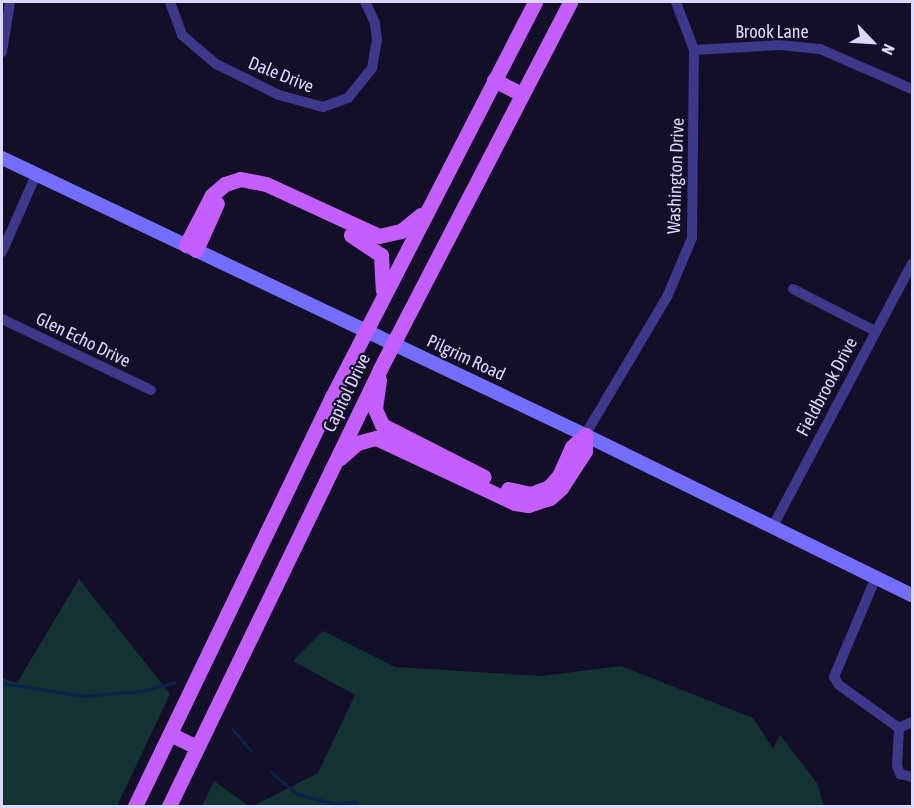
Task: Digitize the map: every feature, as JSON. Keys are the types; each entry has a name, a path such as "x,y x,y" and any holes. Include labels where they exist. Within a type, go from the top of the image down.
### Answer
{"main road":[{"name":"Capitol Drive","path":"135,807 383,296 535,2"},
{"name":"Capitol Drive","path":"169,807 380,369 570,2"},
{"path":"494,80 521,94"},
{"name":"Pilgrim Road","path":"2,158 585,435 912,595"},
{"path":"191,248 212,195 225,184 240,179 266,184 379,236 401,231 426,211"},
{"path":"191,248 222,197 238,189 256,189 377,249 384,261 383,296"},
{"path":"380,369 375,409 382,425 520,494 549,487 559,476 572,447 585,435"},
{"path":"334,464 357,443 376,438 515,503 528,505 550,498 561,489 585,451 585,435"},
{"path":"170,734 197,747"}],"street":[{"path":"2,52 10,2"},
{"name":"Dale Drive","path":"170,2 182,35 203,55 247,80 307,105 331,105 355,92 372,68 376,40 375,23 365,2"},
{"name":"Washington Drive","path":"585,435 667,297 692,238 694,50 676,2"},
{"name":"Brook Lane","path":"694,50 780,45 820,49 912,89"},
{"path":"2,252 36,175"},
{"name":"Fieldbrook Drive","path":"773,526 912,264"},
{"path":"793,290 875,331"},
{"name":"Glen Echo Drive","path":"2,319 151,390"},
{"path":"876,577 834,677 839,685 899,728"},
{"path":"899,728 912,722"},
{"path":"899,728 897,766 900,774 912,777"}],"green space":[{"path":"79,579 170,694 117,806 2,806 2,678 17,683"},
{"path":"323,631 395,667 542,676 621,666 753,718 773,749 780,735 817,783 824,806 253,806 318,773 355,695 293,661"},
{"path":"214,781 249,806 202,806"}],"waterway":[{"path":"2,683 83,696 142,691 175,682"},
{"path":"232,729 250,750"},
{"path":"271,772 297,794 336,804 356,802 358,806"}]}
